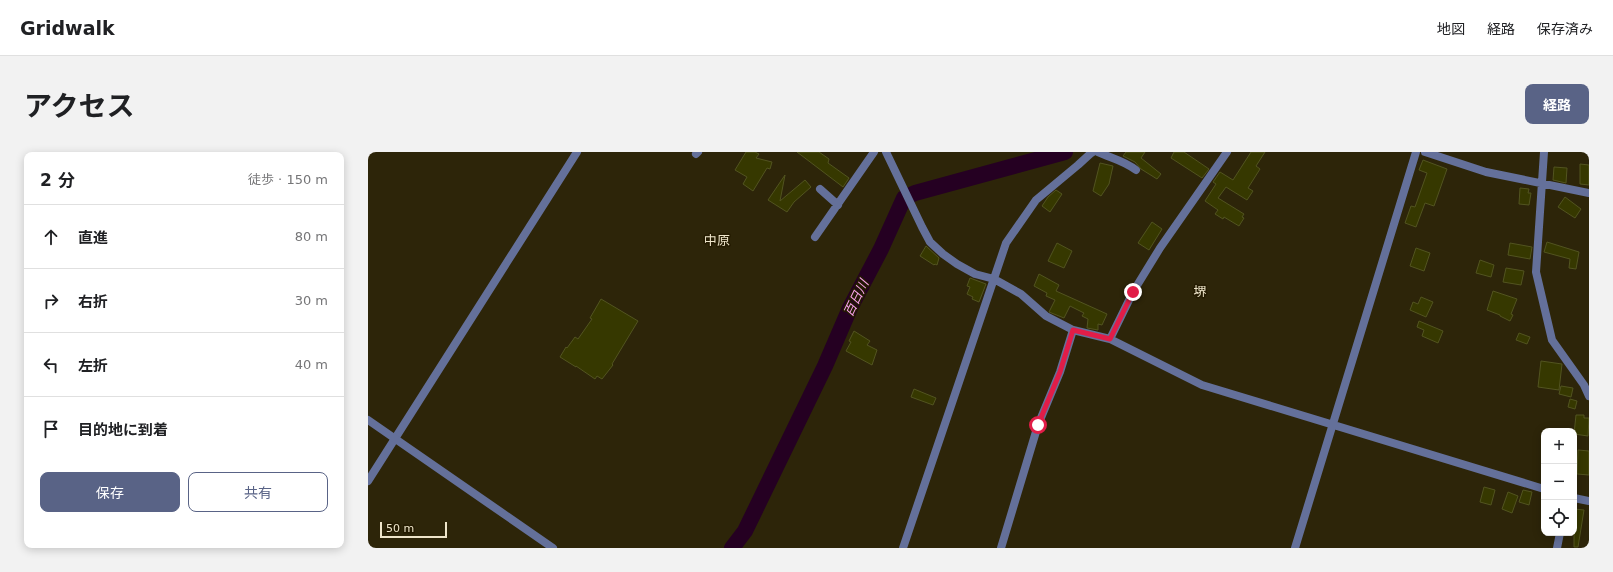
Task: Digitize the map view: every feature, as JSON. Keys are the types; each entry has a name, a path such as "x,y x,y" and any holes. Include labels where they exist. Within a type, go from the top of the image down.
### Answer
{"street":[{"path":"368,481 577,152"},
{"path":"815,237 874,152"},
{"path":"886,152 930,242 957,264 975,274 994,279 1021,294 1046,316 1073,330 1110,339 1202,385 1541,488"},
{"path":"903,548 1006,243 1032,211 1036,200 1078,165 1091,152"},
{"path":"1098,152 1124,162 1136,170"},
{"path":"1110,339 1133,292 1160,248 1228,152"},
{"path":"1295,548 1416,152"},
{"path":"1425,152 1486,172 1589,193"},
{"path":"1544,152 1536,272 1552,340 1584,385 1589,396"},
{"path":"820,189 838,205"},
{"path":"1001,548 1038,425 1060,372 1073,330"},
{"path":"368,420 553,548"},
{"path":"1577,499 1589,501"},
{"path":"1557,548 1559,536"}],"building":[{"path":"746,152 755,152 759,154 756,158 772,162 770,169 767,168 753,191 743,184 747,177 735,170"},
{"path":"797,152 819,152 829,159 828,163 849,178 843,187"},
{"path":"1126,152 1145,152 1141,158 1161,174 1157,179 1141,169 1135,162 1123,156"},
{"path":"1174,152 1184,152 1209,169 1202,178 1171,158"},
{"path":"1251,152 1265,152 1256,166 1260,169 1248,188 1253,191 1247,200 1226,187 1218,198 1244,214 1242,217 1244,218 1239,226 1224,217 1223,219 1215,214 1218,210 1205,201 1216,184 1213,182 1220,172 1233,180"},
{"path":"1423,160 1447,169 1434,206 1425,203 1416,227 1405,223 1411,206 1415,207 1427,173 1419,170"},
{"path":"1100,163 1113,166 1109,184 1101,196 1093,191"},
{"path":"1580,164 1589,165 1589,185 1580,184"},
{"path":"1554,167 1567,168 1566,183 1553,180"},
{"path":"785,175 780,201 805,180 811,187 794,202 787,212 768,200"},
{"path":"1520,188 1529,189 1528,193 1531,193 1529,205 1519,204"},
{"path":"1056,190 1062,194 1050,212 1042,206 1048,197"},
{"path":"1565,197 1581,209 1575,218 1558,207"},
{"path":"1152,222 1162,229 1149,250 1138,243"},
{"path":"1547,242 1579,252 1576,269 1569,268 1570,259 1544,252"},
{"path":"1057,243 1072,251 1064,268 1048,261"},
{"path":"1510,243 1532,247 1530,259 1508,255"},
{"path":"926,246 939,258 937,265 934,265 920,256"},
{"path":"1416,248 1430,253 1424,271 1410,266"},
{"path":"1480,260 1494,265 1491,277 1476,273"},
{"path":"1506,268 1524,271 1521,285 1503,282"},
{"path":"1039,274 1059,285 1056,291 1107,314 1102,325 1098,324 1098,330 1087,328 1088,319 1082,316 1084,313 1070,306 1064,318 1049,312 1055,300 1046,296 1047,293 1034,286"},
{"path":"970,278 986,284 979,302 972,299 973,297 967,294 970,287 967,286"},
{"path":"1493,291 1517,299 1510,321 1487,310"},
{"path":"1421,297 1433,302 1426,317 1410,310 1413,302 1418,304"},
{"path":"601,299 638,321 612,364 613,365 602,379 597,376 595,379 560,357 575,337 578,339 592,319 590,318"},
{"path":"1419,321 1443,331 1438,343 1422,336 1424,330 1417,327"},
{"path":"854,331 870,341 867,345 877,350 872,365 846,351 851,342 849,341"},
{"path":"1519,333 1530,337 1527,344 1516,340"},
{"path":"1541,361 1562,364 1559,390 1538,387"},
{"path":"1561,386 1573,388 1571,397 1559,394"},
{"path":"914,389 936,398 933,405 911,397"},
{"path":"1570,399 1577,401 1575,409 1568,407"},
{"path":"1576,415 1584,415 1584,418 1589,418 1588,436 1577,434 1577,428 1575,428"},
{"path":"1578,450 1589,451 1589,475 1577,474"},
{"path":"1484,487 1495,490 1491,505 1480,502"},
{"path":"1523,490 1532,492 1529,505 1519,502"},
{"path":"1508,492 1518,496 1512,513 1502,509"},
{"path":"1577,509 1584,510 1578,547 1574,547 1574,536 1577,536"}],"waterway":[{"name":"百日川","path":"732,548 745,531 825,366 850,308 881,249 904,198 915,193 1065,152"}],"district":[{"name":"中原","path":"717,240"},
{"name":"堺","path":"1200,291"}],"route":[{"path":"1038,425 1060,372 1073,330 1110,339 1133,292"}]}
